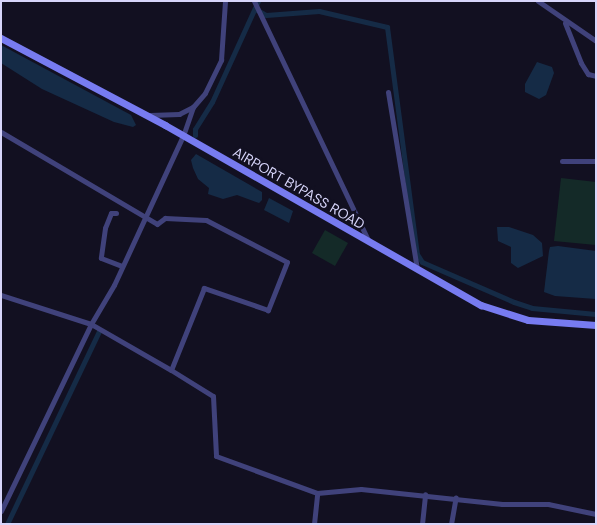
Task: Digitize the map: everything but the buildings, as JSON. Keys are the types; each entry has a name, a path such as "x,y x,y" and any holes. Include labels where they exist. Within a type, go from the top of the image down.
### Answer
{"street":[{"path":"1,511 90,324 122,266 184,136 193,107 214,79 221,60 225,1"},
{"path":"254,1 369,242"},
{"path":"538,1 565,22 596,41"},
{"path":"565,22 581,63 588,74 596,76"},
{"name":"AIRPORT BYPASS ROAD","path":"1,38 202,146 481,305 528,320 596,325"},
{"path":"388,92 417,269"},
{"path":"142,113 174,116 193,107"},
{"path":"1,132 144,218 158,224 165,218 206,220 287,262 268,310 204,288 171,370"},
{"path":"562,161 596,161"},
{"path":"116,213 110,213 105,228 101,258 122,266"},
{"path":"1,295 90,324 213,396 216,456 317,493 362,489 456,497 502,504 548,504 596,514"},
{"path":"314,524 317,493"},
{"path":"422,524 425,494"},
{"path":"451,524 456,497"}],"green space":[{"path":"561,178 596,182 596,245 554,241"},
{"path":"325,230 348,243 335,266 312,253"}],"water":[{"path":"1,45 131,115 136,125 133,127 114,122 42,89 1,63"},
{"path":"537,62 552,67 554,73 546,95 539,99 525,92 525,84"},
{"path":"196,154 262,192 262,200 259,203 237,195 223,199 208,194 209,188 198,179 193,168 191,160"},
{"path":"269,198 293,211 289,223 264,210"},
{"path":"497,227 509,227 533,235 542,243 543,256 518,268 511,263 511,247 498,241"},
{"path":"558,246 596,251 596,299 555,296 544,292 550,247"}],"waterway":[{"path":"195,135 195,129 212,102 258,1"},
{"path":"257,10 266,15 319,11 387,27 417,254 422,262 532,308 596,314"},
{"path":"7,524 99,331"}]}
